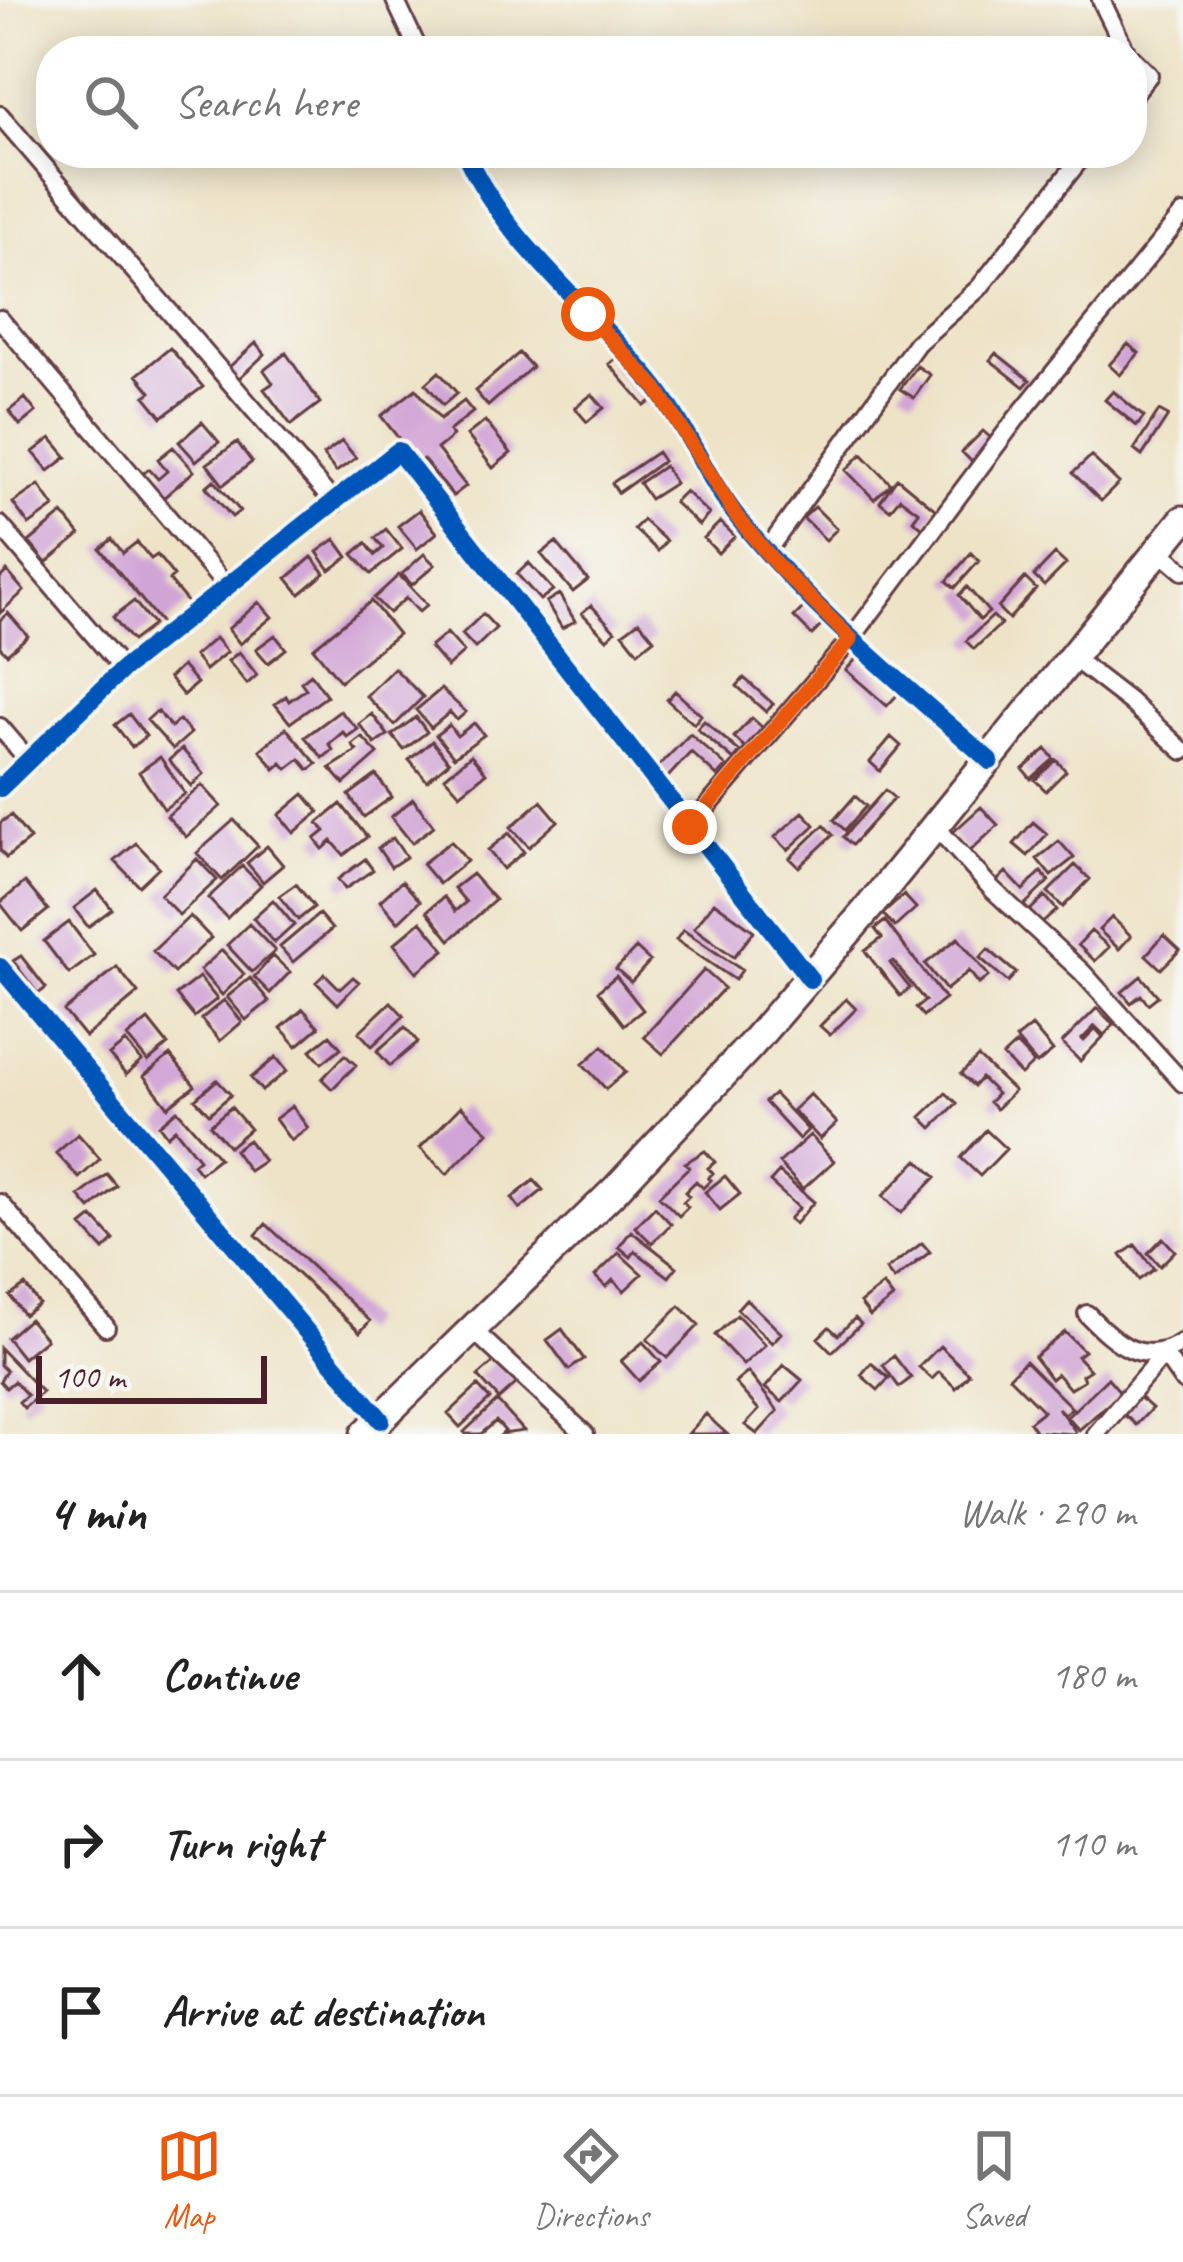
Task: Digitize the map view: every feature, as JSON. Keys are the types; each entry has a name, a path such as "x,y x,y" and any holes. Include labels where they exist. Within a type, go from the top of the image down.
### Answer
{"highway":[{"path":"373,1427 663,1141 810,979 1183,520"}],"street":[{"path":"395,0 412,36"},
{"path":"1101,0 1119,36"},
{"path":"0,115 36,157"},
{"path":"46,168 334,504"},
{"path":"476,168 532,253 656,388 711,481 766,552 851,639 990,760"},
{"path":"766,552 917,344 979,288 1073,168"},
{"path":"690,827 851,639 1016,419 1183,214"},
{"path":"0,319 226,586"},
{"path":"0,788 123,669 398,451 810,979"},
{"path":"0,525 123,669"},
{"path":"1158,550 1183,571"},
{"path":"1072,658 1130,701 1183,751"},
{"path":"0,727 30,762"},
{"path":"935,827 992,889 1082,972 1183,1083"},
{"path":"0,967 373,1427"},
{"path":"0,1203 106,1327"},
{"path":"1087,1314 1130,1351 1164,1354 1183,1381"},
{"path":"473,1330 585,1434"},
{"path":"1096,1434 1164,1354 1183,1342"}],"building":[{"path":"256,343 265,354 237,380 227,369"},
{"path":"1128,344 1139,353 1120,375 1109,365"},
{"path":"170,348 203,387 162,417 145,396 151,392 137,375"},
{"path":"286,353 320,403 291,425 264,389 273,383 264,370"},
{"path":"519,353 532,367 488,406 475,391"},
{"path":"996,353 1030,380 1024,387 990,360"},
{"path":"619,356 655,398 645,406 609,364"},
{"path":"917,366 930,375 914,398 900,389"},
{"path":"439,372 457,393 443,405 426,384"},
{"path":"416,389 440,419 464,401 473,412 449,431 453,436 437,449 466,486 453,496 423,459 418,463 381,416"},
{"path":"1113,391 1144,417 1137,426 1105,400"},
{"path":"592,394 604,408 587,422 575,408"},
{"path":"25,398 36,412 20,425 9,411"},
{"path":"1159,411 1168,416 1142,456 1134,450"},
{"path":"485,421 511,453 493,468 467,435"},
{"path":"202,422 219,442 196,461 179,442"},
{"path":"983,431 993,440 972,462 962,452"},
{"path":"51,438 67,457 49,471 33,452"},
{"path":"342,441 356,458 336,472 323,455"},
{"path":"237,442 252,462 223,485 207,464"},
{"path":"173,447 194,471 161,500 141,475 149,469 158,479 167,471 158,459"},
{"path":"657,452 663,461 618,493 612,483"},
{"path":"862,454 891,484 874,499 846,470"},
{"path":"1091,456 1119,483 1101,501 1073,473"},
{"path":"664,466 675,483 650,499 639,483"},
{"path":"897,478 936,510 923,528 913,520 919,512 900,498 890,510 880,502"},
{"path":"214,480 240,511 232,517 206,487"},
{"path":"39,485 54,507 29,525 13,503"},
{"path":"685,491 709,514 699,525 674,502"},
{"path":"815,507 837,529 826,540 803,518"},
{"path":"419,510 437,533 417,549 398,526"},
{"path":"63,514 80,535 46,563 29,542"},
{"path":"643,520 666,541 658,551 634,529"},
{"path":"720,522 735,536 718,553 704,538"},
{"path":"386,529 402,549 371,574 353,554 366,543 375,555 383,548 375,538"},
{"path":"112,539 123,553 137,542 151,559 157,555 174,576 169,580 188,603 164,627 100,549"},
{"path":"335,539 348,557 330,570 317,552"},
{"path":"556,542 588,580 573,592 541,554"},
{"path":"971,553 979,561 955,588 947,581"},
{"path":"424,554 435,565 412,585 402,574"},
{"path":"1055,554 1066,564 1044,586 1034,576"},
{"path":"312,557 325,573 300,594 287,578"},
{"path":"529,563 553,590 540,600 517,574"},
{"path":"7,571 24,591 0,613 0,578"},
{"path":"399,575 427,605 419,612 406,598 389,613 374,598"},
{"path":"1025,578 1036,589 1009,619 998,608"},
{"path":"967,587 989,612 980,620 959,595"},
{"path":"559,594 575,621 562,628 546,602"},
{"path":"134,601 153,625 132,641 113,617"},
{"path":"371,601 398,634 340,681 313,648"},
{"path":"259,602 272,617 240,644 228,629"},
{"path":"591,605 615,631 607,639 582,613"},
{"path":"804,607 822,625 812,635 794,617"},
{"path":"8,613 28,636 7,654 0,647 0,620"},
{"path":"483,614 496,628 475,648 462,634"},
{"path":"993,616 1001,624 974,649 966,641"},
{"path":"639,621 654,639 638,652 623,633"},
{"path":"447,633 464,652 447,667 430,647"},
{"path":"275,635 286,649 268,663 256,649"},
{"path":"215,638 227,652 205,670 194,656"},
{"path":"239,652 257,675 247,684 228,661"},
{"path":"857,658 898,694 887,706 846,670"},
{"path":"182,666 197,683 183,695 169,678"},
{"path":"394,668 423,697 395,725 366,696"},
{"path":"311,674 327,696 290,723 275,704 306,689 301,682"},
{"path":"744,678 773,704 766,712 737,686"},
{"path":"441,689 466,712 457,720 450,712 431,728 416,710"},
{"path":"675,691 701,715 694,724 667,700"},
{"path":"157,711 171,727 179,720 191,733 173,749 147,720"},
{"path":"340,711 358,729 347,737 343,732 329,744 333,750 323,758 305,737"},
{"path":"129,714 146,736 132,747 115,725"},
{"path":"372,714 388,735 375,744 359,724"},
{"path":"416,717 427,732 404,750 392,735"},
{"path":"752,718 764,729 745,748 734,737"},
{"path":"704,721 740,752 734,760 697,729"},
{"path":"474,723 484,735 454,757 436,735 449,725 457,736"},
{"path":"286,728 317,764 309,770 300,759 287,769 282,763 275,769 260,750"},
{"path":"690,734 726,766 717,776 691,752 667,778 657,768"},
{"path":"362,737 378,754 344,784 330,768 357,751 352,745"},
{"path":"891,737 901,746 880,771 870,762"},
{"path":"432,741 449,762 427,781 409,760"},
{"path":"182,749 204,774 191,786 169,760"},
{"path":"1046,749 1054,759 1031,779 1023,769"},
{"path":"471,755 486,773 460,794 445,777"},
{"path":"160,757 185,794 164,809 139,772"},
{"path":"1056,760 1066,771 1046,791 1035,780"},
{"path":"376,775 392,797 364,817 349,795"},
{"path":"202,785 221,806 186,837 167,816"},
{"path":"885,790 894,798 852,845 843,837"},
{"path":"304,794 319,812 294,833 279,815"},
{"path":"855,796 866,806 845,830 834,820"},
{"path":"413,799 434,826 412,843 391,817"},
{"path":"541,801 558,821 529,847 511,827"},
{"path":"341,804 367,837 344,855 332,841 323,849 315,839 325,831 318,823"},
{"path":"981,807 998,825 968,853 951,834"},
{"path":"803,812 815,825 788,850 775,837"},
{"path":"11,815 30,839 6,858 0,850 0,823"},
{"path":"234,820 258,846 222,880 197,853"},
{"path":"1033,822 1047,834 1028,856 1014,844"},
{"path":"824,825 833,835 799,867 790,858"},
{"path":"509,833 524,852 503,869 488,850"},
{"path":"393,838 406,857 391,867 378,848"},
{"path":"451,841 467,861 439,884 422,864"},
{"path":"1059,841 1074,858 1051,876 1037,859"},
{"path":"136,843 159,867 139,886 115,861"},
{"path":"267,846 283,865 263,882 247,863"},
{"path":"197,859 217,880 179,915 160,895"},
{"path":"365,859 373,870 345,889 338,879"},
{"path":"1075,865 1090,879 1063,907 1048,892"},
{"path":"242,866 261,885 227,918 208,898"},
{"path":"1006,872 1023,890 1041,872 1049,881 1021,908 995,883"},
{"path":"472,874 495,900 450,940 427,911 444,897 455,911 466,902 454,888"},
{"path":"402,881 420,901 398,922 380,901"},
{"path":"25,882 48,910 22,931 0,903"},
{"path":"296,884 314,907 298,920 279,896"},
{"path":"97,890 112,909 88,927 74,908"},
{"path":"904,895 916,908 895,927 883,914"},
{"path":"1045,896 1057,910 1039,926 1027,913"},
{"path":"273,900 294,925 274,943 253,918"},
{"path":"714,902 754,931 734,957 694,928"},
{"path":"319,914 332,929 293,962 280,947"},
{"path":"190,916 211,938 174,973 153,951"},
{"path":"1112,917 1131,936 1119,949 1099,930"},
{"path":"421,921 445,950 417,972 394,944"},
{"path":"885,921 945,999 923,1016 916,1008 925,1001 893,961 890,963 910,988 900,996 865,951 882,938 875,929"},
{"path":"69,922 94,955 69,974 44,941"},
{"path":"249,924 275,951 252,972 227,945"},
{"path":"683,930 742,970 735,980 676,940"},
{"path":"1091,931 1109,947 1095,961 1078,945"},
{"path":"1164,935 1180,950 1161,969 1146,955"},
{"path":"958,938 989,976 979,984 969,971 946,990 925,964"},
{"path":"636,948 650,961 631,982 616,969"},
{"path":"988,949 1016,973 1008,982 980,958"},
{"path":"222,950 244,974 222,995 200,970"},
{"path":"21,956 46,988 38,994 13,961"},
{"path":"273,956 290,972 270,993 254,977"},
{"path":"117,967 138,993 85,1037 64,1011"},
{"path":"704,970 724,988 663,1054 644,1037"},
{"path":"325,974 340,989 353,977 359,982 338,1004 316,982"},
{"path":"616,976 643,1010 624,1025 598,991"},
{"path":"1141,976 1158,996 1148,1004 1141,995 1131,1003 1122,992"},
{"path":"199,977 217,999 194,1017 176,995"},
{"path":"250,978 269,1001 246,1020 227,997"},
{"path":"846,999 856,1009 830,1035 820,1026"},
{"path":"224,1000 242,1022 220,1041 201,1019"},
{"path":"391,1002 404,1016 372,1046 359,1032"},
{"path":"1097,1008 1114,1025 1104,1035 1095,1026 1082,1039 1096,1029 1103,1037 1080,1061 1062,1043"},
{"path":"303,1009 319,1027 297,1046 281,1028"},
{"path":"148,1020 168,1045 148,1062 127,1037"},
{"path":"1032,1026 1053,1051 1037,1064 1016,1039"},
{"path":"405,1027 418,1042 390,1066 377,1051"},
{"path":"330,1035 341,1048 322,1063 311,1050"},
{"path":"125,1042 142,1061 126,1075 109,1055"},
{"path":"1016,1044 1034,1063 1021,1075 1003,1056"},
{"path":"603,1046 626,1072 606,1089 583,1064"},
{"path":"170,1055 195,1086 168,1107 144,1076"},
{"path":"345,1055 356,1065 332,1089 322,1079"},
{"path":"276,1057 287,1071 262,1091 251,1078"},
{"path":"978,1057 1014,1091 996,1109 989,1102 997,1094 981,1078 974,1086 961,1074"},
{"path":"217,1080 231,1095 209,1114 195,1099"},
{"path":"946,1093 957,1103 932,1128 921,1117"},
{"path":"774,1094 808,1130 799,1139 765,1102"},
{"path":"810,1094 837,1123 820,1139 793,1110"},
{"path":"292,1106 308,1128 291,1141 275,1119"},
{"path":"461,1106 488,1132 447,1174 420,1148"},
{"path":"231,1107 250,1129 229,1147 210,1125"},
{"path":"177,1110 219,1158 200,1173 193,1164 199,1159 175,1129 167,1136 159,1125"},
{"path":"986,1130 1006,1149 980,1176 961,1158"},
{"path":"78,1134 100,1159 79,1178 56,1153"},
{"path":"810,1135 834,1161 803,1189 779,1163"},
{"path":"248,1140 264,1161 249,1171 234,1150"},
{"path":"705,1151 715,1162 708,1168 713,1173 711,1180 703,1188 696,1181 685,1192 689,1196 683,1202 688,1207 679,1216 659,1196 689,1167 685,1163"},
{"path":"918,1160 936,1177 901,1213 883,1196"},
{"path":"779,1172 814,1202 795,1224 789,1219 799,1208 770,1182"},
{"path":"107,1174 117,1186 90,1209 79,1196"},
{"path":"725,1176 740,1194 720,1210 705,1192"},
{"path":"534,1180 543,1190 520,1209 512,1198"},
{"path":"655,1207 671,1224 652,1243 635,1227"},
{"path":"93,1217 114,1240 104,1250 82,1226"},
{"path":"266,1224 370,1321 360,1332 256,1235"},
{"path":"631,1231 677,1267 669,1277 635,1251 631,1257 619,1247"},
{"path":"1163,1238 1175,1251 1160,1266 1148,1253"},
{"path":"922,1243 930,1252 894,1280 886,1270"},
{"path":"1135,1245 1154,1269 1139,1280 1121,1255"},
{"path":"619,1253 642,1274 624,1291 613,1280 606,1287 595,1276"},
{"path":"25,1285 39,1304 24,1315 10,1296"},
{"path":"883,1285 893,1298 870,1316 860,1303"},
{"path":"746,1299 781,1333 772,1343 737,1309"},
{"path":"680,1306 699,1325 667,1358 647,1339"},
{"path":"737,1315 765,1345 743,1365 715,1335"},
{"path":"855,1318 861,1324 832,1352 818,1338 829,1327 838,1335"},
{"path":"29,1319 46,1339 23,1358 7,1338"},
{"path":"562,1329 584,1359 569,1370 547,1340"},
{"path":"1065,1332 1084,1351 1077,1356 1090,1370 1070,1389 1057,1374 1051,1379 1034,1357"},
{"path":"643,1342 661,1362 639,1381 621,1361"},
{"path":"940,1346 969,1374 956,1388 939,1372 932,1379 919,1367"},
{"path":"0,1348 42,1392 24,1408 19,1402 27,1395 14,1381 6,1388 0,1381 6,1371 0,1365"},
{"path":"894,1356 911,1378 899,1387 883,1365"},
{"path":"496,1360 517,1383 499,1399 478,1376"},
{"path":"1025,1361 1072,1408 1064,1414 1058,1408 1076,1432 1031,1431 1029,1422 1043,1411 1009,1377"},
{"path":"871,1363 889,1378 878,1390 861,1375"},
{"path":"784,1365 802,1380 782,1402 765,1388"},
{"path":"748,1372 778,1411 757,1434 745,1425 759,1410 735,1383"},
{"path":"1108,1378 1121,1393 1079,1430 1067,1417"},
{"path":"478,1386 490,1399 460,1427 448,1414"},
{"path":"1138,1396 1152,1408 1136,1425 1122,1413"},
{"path":"497,1401 524,1431 502,1434 505,1431 496,1421 481,1434 464,1432"},
{"path":"706,1414 716,1424 727,1434 688,1434"}],"cycle path":[{"path":"473,168 528,247 656,387 727,503 767,552 859,645 990,761"},
{"path":"0,788 123,669 398,451 810,979"},
{"path":"0,967 381,1420"}],"route":[{"path":"588,314 656,388 737,517 851,639 690,827"}]}
